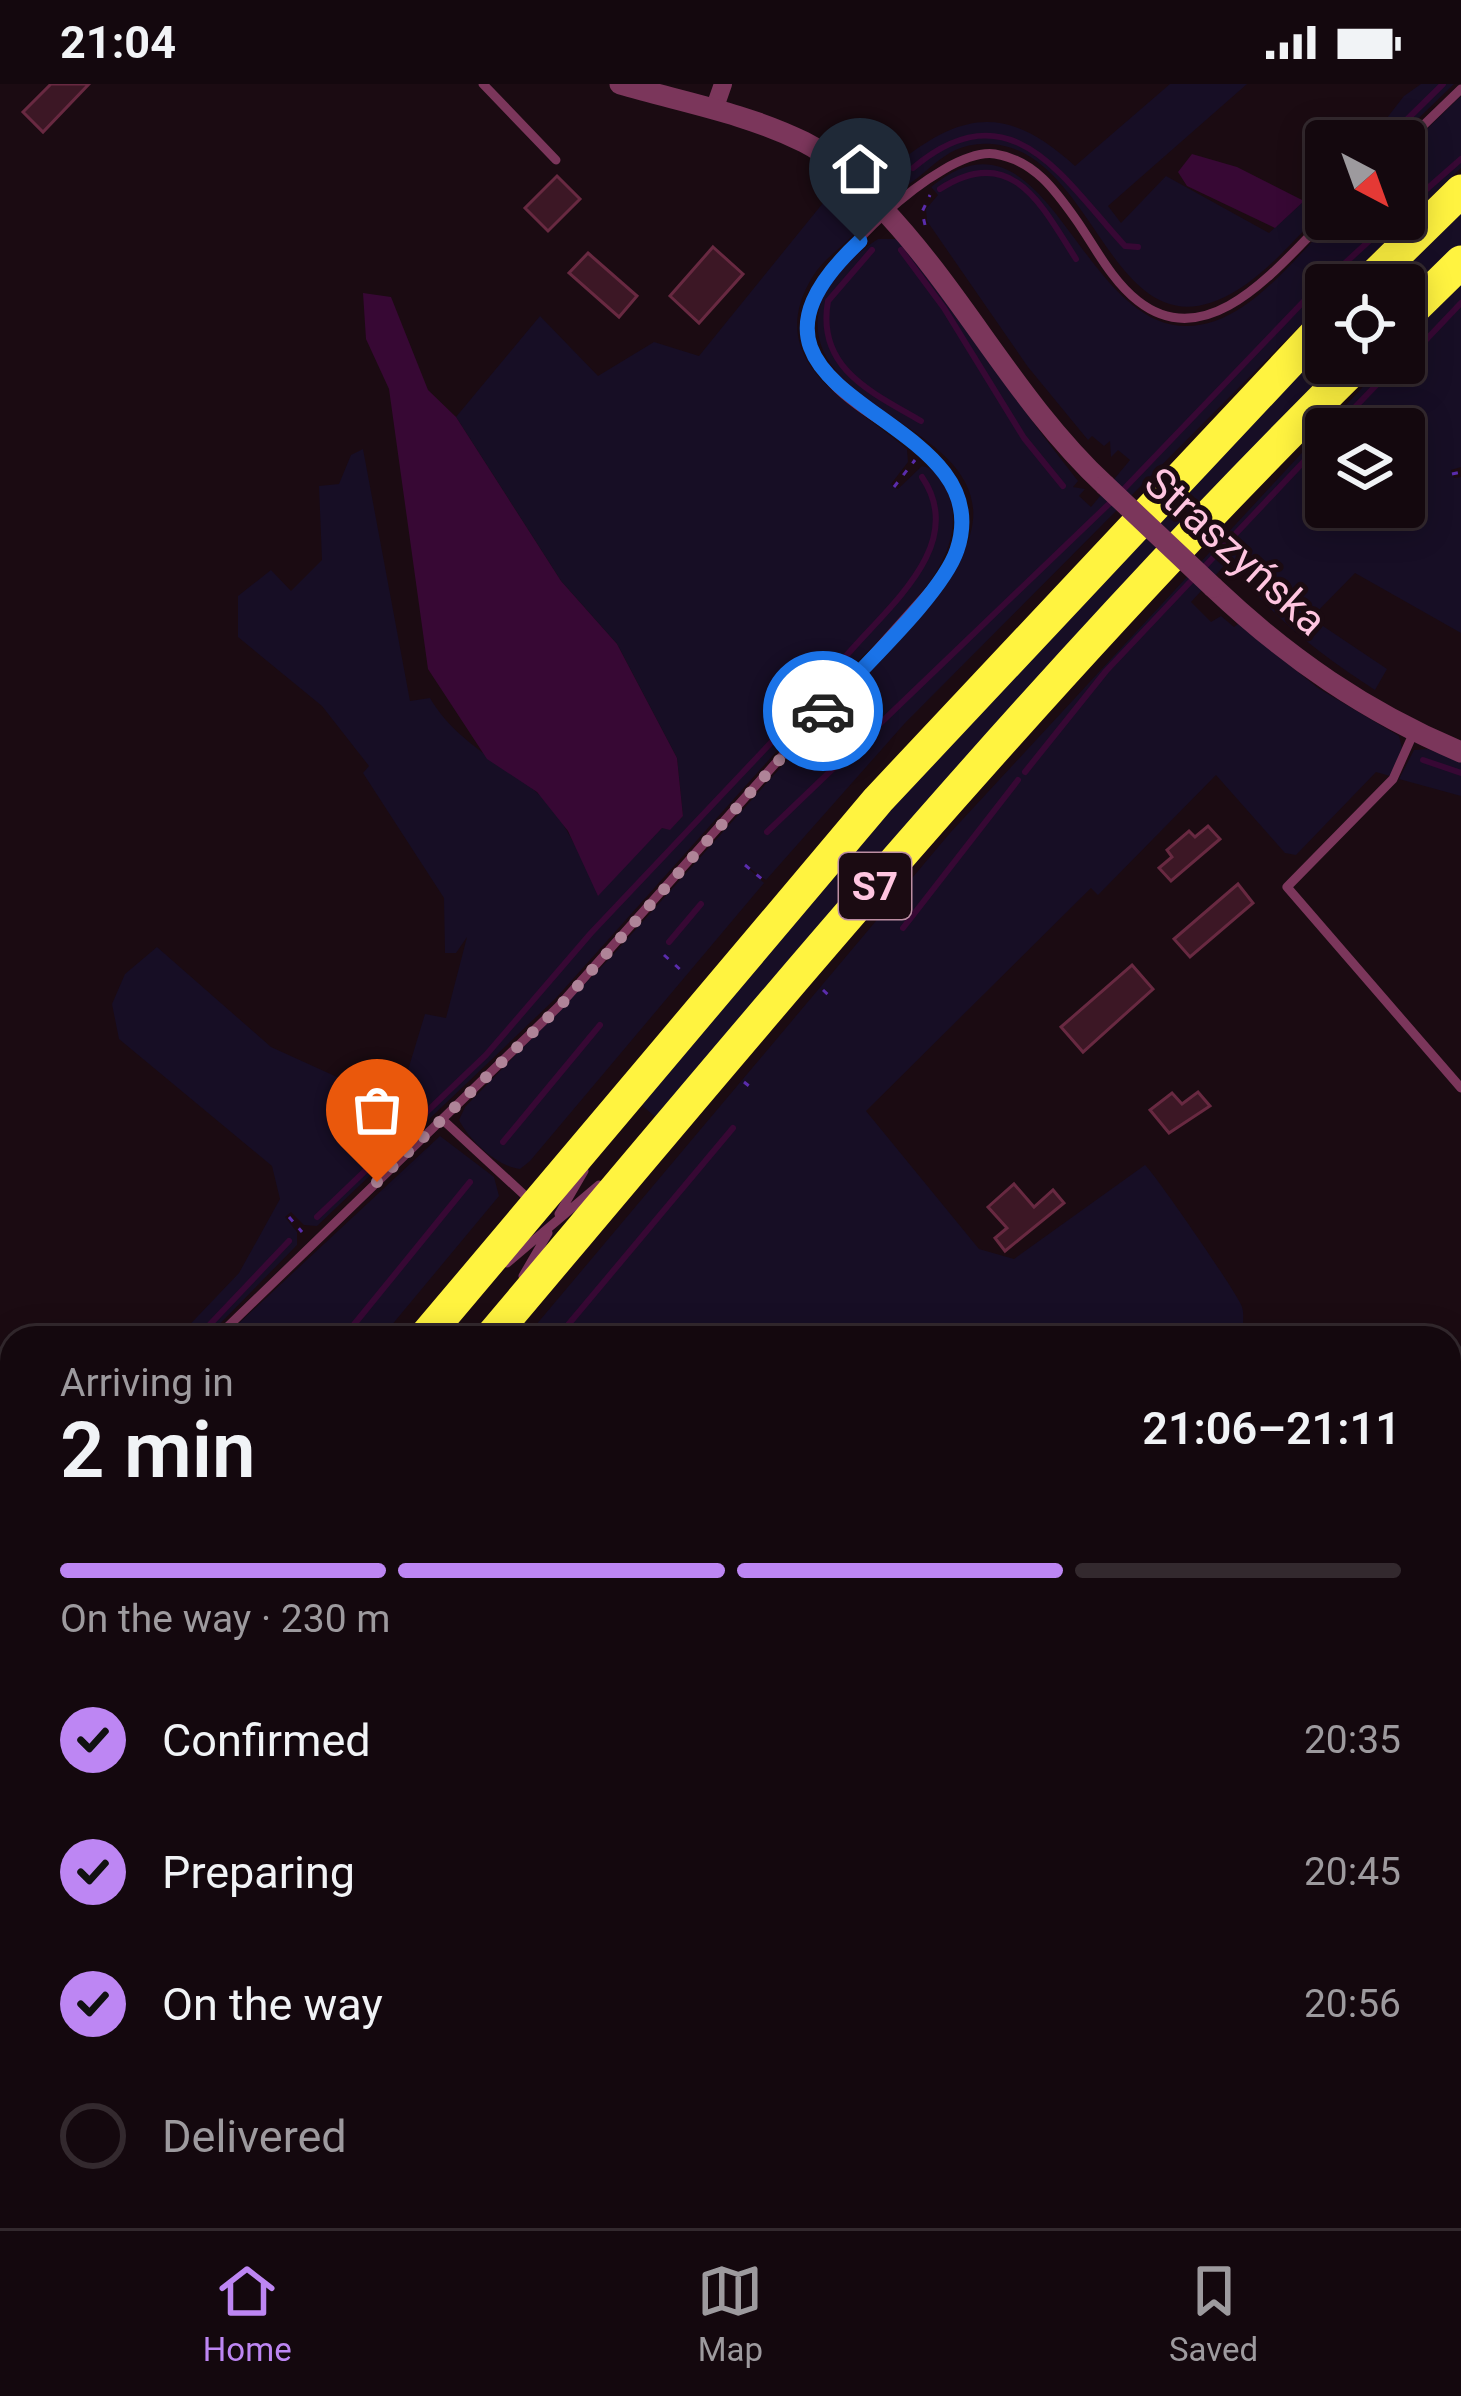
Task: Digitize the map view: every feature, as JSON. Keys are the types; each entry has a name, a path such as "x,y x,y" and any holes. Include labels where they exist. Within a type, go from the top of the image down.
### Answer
{"highway":[{"path":"1386,264 1461,191"},
{"path":"1425,298 1461,262"},
{"name":"S7","path":"434,1326 544,1214 629,1094 989,677 1305,345"},
{"name":"S7","path":"498,1326 1073,662 1339,384"}],"street":[{"name":"Straszyńska","path":"620,84 715,107 808,143 842,168 935,264 1049,428 1213,587 1290,656 1344,694 1461,752"},
{"path":"715,107 724,84"}],"lane":[{"path":"483,84 556,160"},
{"path":"1425,124 1461,89"},
{"path":"228,1326 559,1007 940,579 956,552 961,501 951,479 924,449 835,386 812,351 808,326 818,288 832,267 934,173 960,159 990,153 1012,159 1047,182 1138,300 1160,314 1186,318 1230,307 1305,238"},
{"path":"1414,732 1393,779 1287,887 1461,1088"},
{"path":"444,1121 544,1214"},
{"path":"493,1326 544,1214 668,1127"}],"path":[{"path":"894,487 924,449"},
{"path":"1452,473 1461,472"},
{"path":"817,666 842,689"},
{"path":"746,865 762,879"},
{"path":"664,956 683,972"},
{"path":"823,990 834,1000"},
{"path":"744,1082 754,1090"},
{"path":"289,1217 311,1242"}],"shaded area":[{"path":"1170,84 1247,84 1108,206 1121,223 1166,176 1269,233 1305,200 1305,229 1239,289 1196,306 1162,301 1134,280 1058,181 1028,156 992,144 959,148 888,194 877,192 848,147 854,142 902,160 948,131 990,122 1031,134 1075,166"},
{"path":"1421,84 1454,84 1417,120 1385,120 1404,96"},
{"path":"1461,96 1461,168 1425,203 1425,131"},
{"path":"1192,154 1237,167 1304,201 1275,228 1187,186 1178,172"},
{"path":"974,165 1010,171 1041,196 1100,272 1133,305 1170,324 1215,321 1248,303 1314,240 1387,240 1363,264 1305,264 1305,321 905,723 766,880 745,865 764,883 530,1161 520,1169 511,1167 477,1144 459,1120 465,1107 611,957 936,594 968,540 972,499 954,465 850,385 825,354 820,305 839,272 878,239 901,239 1078,481 1073,487 1085,489 1079,496 1091,507 1130,460 1118,450 1111,457 1110,441 1104,446 1092,436 1088,440 1028,367 927,221 926,209 938,195 931,187"},
{"path":"841,186 849,187 867,214 813,276 799,307 798,334 806,358 821,379 907,449 908,462 891,484 898,489 922,466 943,482 953,517 950,542 939,567 904,614 847,673 835,675 813,655 806,661 828,683 826,696 556,998 317,1226 304,1225 291,1212 285,1217 297,1232 297,1245 218,1326 188,1326 239,1273 280,1199 272,1166 119,1039 112,1004 125,974 157,947 271,1047 337,1077 368,1109 401,1093 425,1014 446,1018 467,937 456,953 445,953 444,898 363,773 369,766 322,706 238,637 238,596 271,570 291,591 322,560 319,486 339,484 351,455 363,449 410,701 430,698 464,738 545,800 571,838 598,893 662,828 670,829 683,816 677,758 617,644 561,581 456,417 540,316 598,376 654,342 699,356 827,198 851,221 853,214 830,194"},
{"path":"1461,204 1461,245 1425,280 1425,264 1400,264"},
{"path":"1461,282 1461,467 1451,470 1454,478 1461,477 1461,633 1355,573 1311,618 1387,669 1375,690 1278,616 1251,588 1255,580 1236,561 1225,565 1191,602 1211,622 1221,616 1234,627 1238,624 1318,688 1399,736 1402,748 1390,776 1376,772 1296,855 1285,853 1216,775 1098,895 1091,888 866,1111 979,1249 1014,1259 1145,1165 1238,1298 1243,1326 535,1326 950,833 1305,449 1305,528 1425,528 1425,408 1343,408 1366,384 1425,384 1425,321"},
{"path":"363,293 391,297 428,390 456,417 561,581 617,644 677,758 683,816 670,830 662,828 598,896 568,831 537,792 487,759 428,669 389,389 366,339"},
{"path":"1305,361 1305,384 1323,384 660,1121 637,1101 825,878"},
{"path":"1428,749 1461,762 1461,796 1399,779 1414,750"},
{"path":"440,1136 494,1177 499,1196 391,1326 236,1326"}],"building":[{"path":"51,84 89,84 43,132 23,112"},
{"path":"557,176 580,199 548,231 525,208"},
{"path":"713,247 743,274 699,323 670,296"},
{"path":"588,253 637,296 619,317 569,273"},
{"path":"1208,826 1220,839 1171,881 1159,868 1172,857 1167,850 1189,831 1195,837"},
{"path":"1238,884 1253,903 1190,957 1174,939"},
{"path":"1132,965 1153,989 1083,1052 1061,1027"},
{"path":"1198,1092 1210,1106 1169,1133 1150,1110 1172,1093 1182,1104"},
{"path":"1014,1184 1034,1207 1053,1190 1064,1203 1005,1251 995,1238 1007,1228 988,1207"}],"waterway":[{"path":"1406,120 1443,84"},
{"path":"913,168 948,145 979,136 1008,139 1058,171 1125,246 1138,247"},
{"path":"1425,191 1461,159"},
{"path":"940,189 965,176 1006,177 1037,201 1076,259"},
{"path":"1121,492 1306,299 1370,240"},
{"path":"872,250 828,301 830,344 839,361 866,388 921,421"},
{"path":"901,250 944,308 1024,438 1063,486"},
{"path":"1425,341 1461,303"},
{"path":"1354,408 1377,384"},
{"path":"1025,772 1106,671 1305,460"},
{"path":"841,662 897,600 928,553 935,528 934,503 922,477"},
{"path":"767,832 1112,501"},
{"path":"317,1217 486,1055 591,933 818,693"},
{"path":"1423,760 1461,773"},
{"path":"903,928 1018,780"},
{"path":"669,942 701,904"},
{"path":"503,1142 600,1025"},
{"path":"567,1326 733,1128"},
{"path":"353,1326 470,1182"},
{"path":"208,1326 289,1241"}],"way so far":[{"path":"377,1182 559,1007 823,711"}],"route":[{"path":"823,711 940,579 956,552 963,523 961,501 937,460 835,386 812,351 808,326 818,288 860,241"}]}
